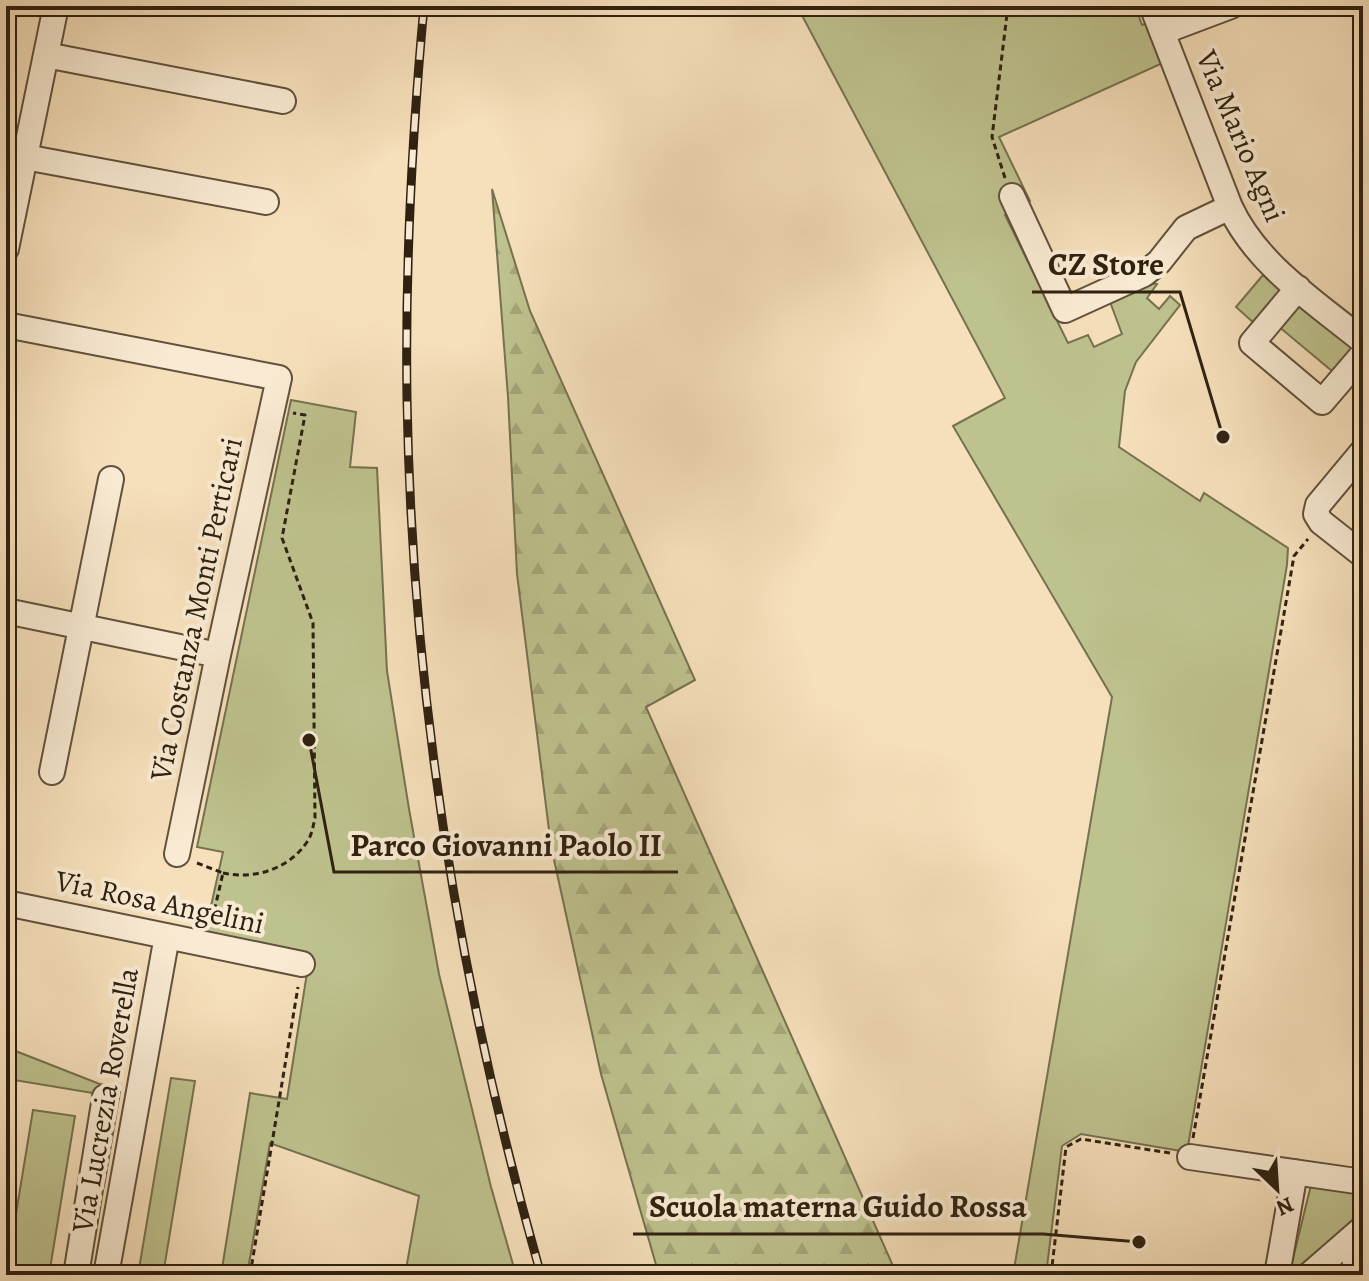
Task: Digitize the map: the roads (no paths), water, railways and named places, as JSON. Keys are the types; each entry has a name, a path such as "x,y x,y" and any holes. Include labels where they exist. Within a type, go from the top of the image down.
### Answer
{"street":[{"path":"6,249 56,6"},
{"name":"Via Mario Agni","path":"1152,6 1230,207 1244,234 1298,288 1363,341"},
{"path":"1162,32 1231,6"},
{"path":"46,55 283,101"},
{"path":"25,157 266,202"},
{"path":"1012,196 1065,310 1144,274 1159,262 1186,228 1230,207"},
{"path":"1298,288 1252,343 1322,402 1363,354"},
{"name":"Via Costanza Monti Perticari","path":"6,325 279,378 177,854"},
{"path":"1359,544 1321,522 1316,514 1318,505 1363,451"},
{"path":"52,772 111,479"},
{"path":"6,611 218,655"},
{"name":"Via Rosa Angelini","path":"6,903 302,964"},
{"name":"Via Lucrezia Roverella","path":"106,1275 167,936"},
{"path":"76,1275 105,1097"},
{"path":"1190,1157 1363,1182"},
{"path":"1277,1275 1295,1172"},
{"path":"89,1196 119,1201"},
{"path":"1309,1275 1362,1230"},
{"path":"1353,1275 1362,1230"}],"railway":[{"path":"424,6 410,202 407,301 411,510 419,621 430,731 464,951 512,1168 541,1275"}],"place":[{"name":"CZ Store","path":"1223,437"},
{"name":"Parco Giovanni Paolo II","path":"309,740"},
{"name":"Scuola materna Guido Rossa","path":"1139,1242"}]}
